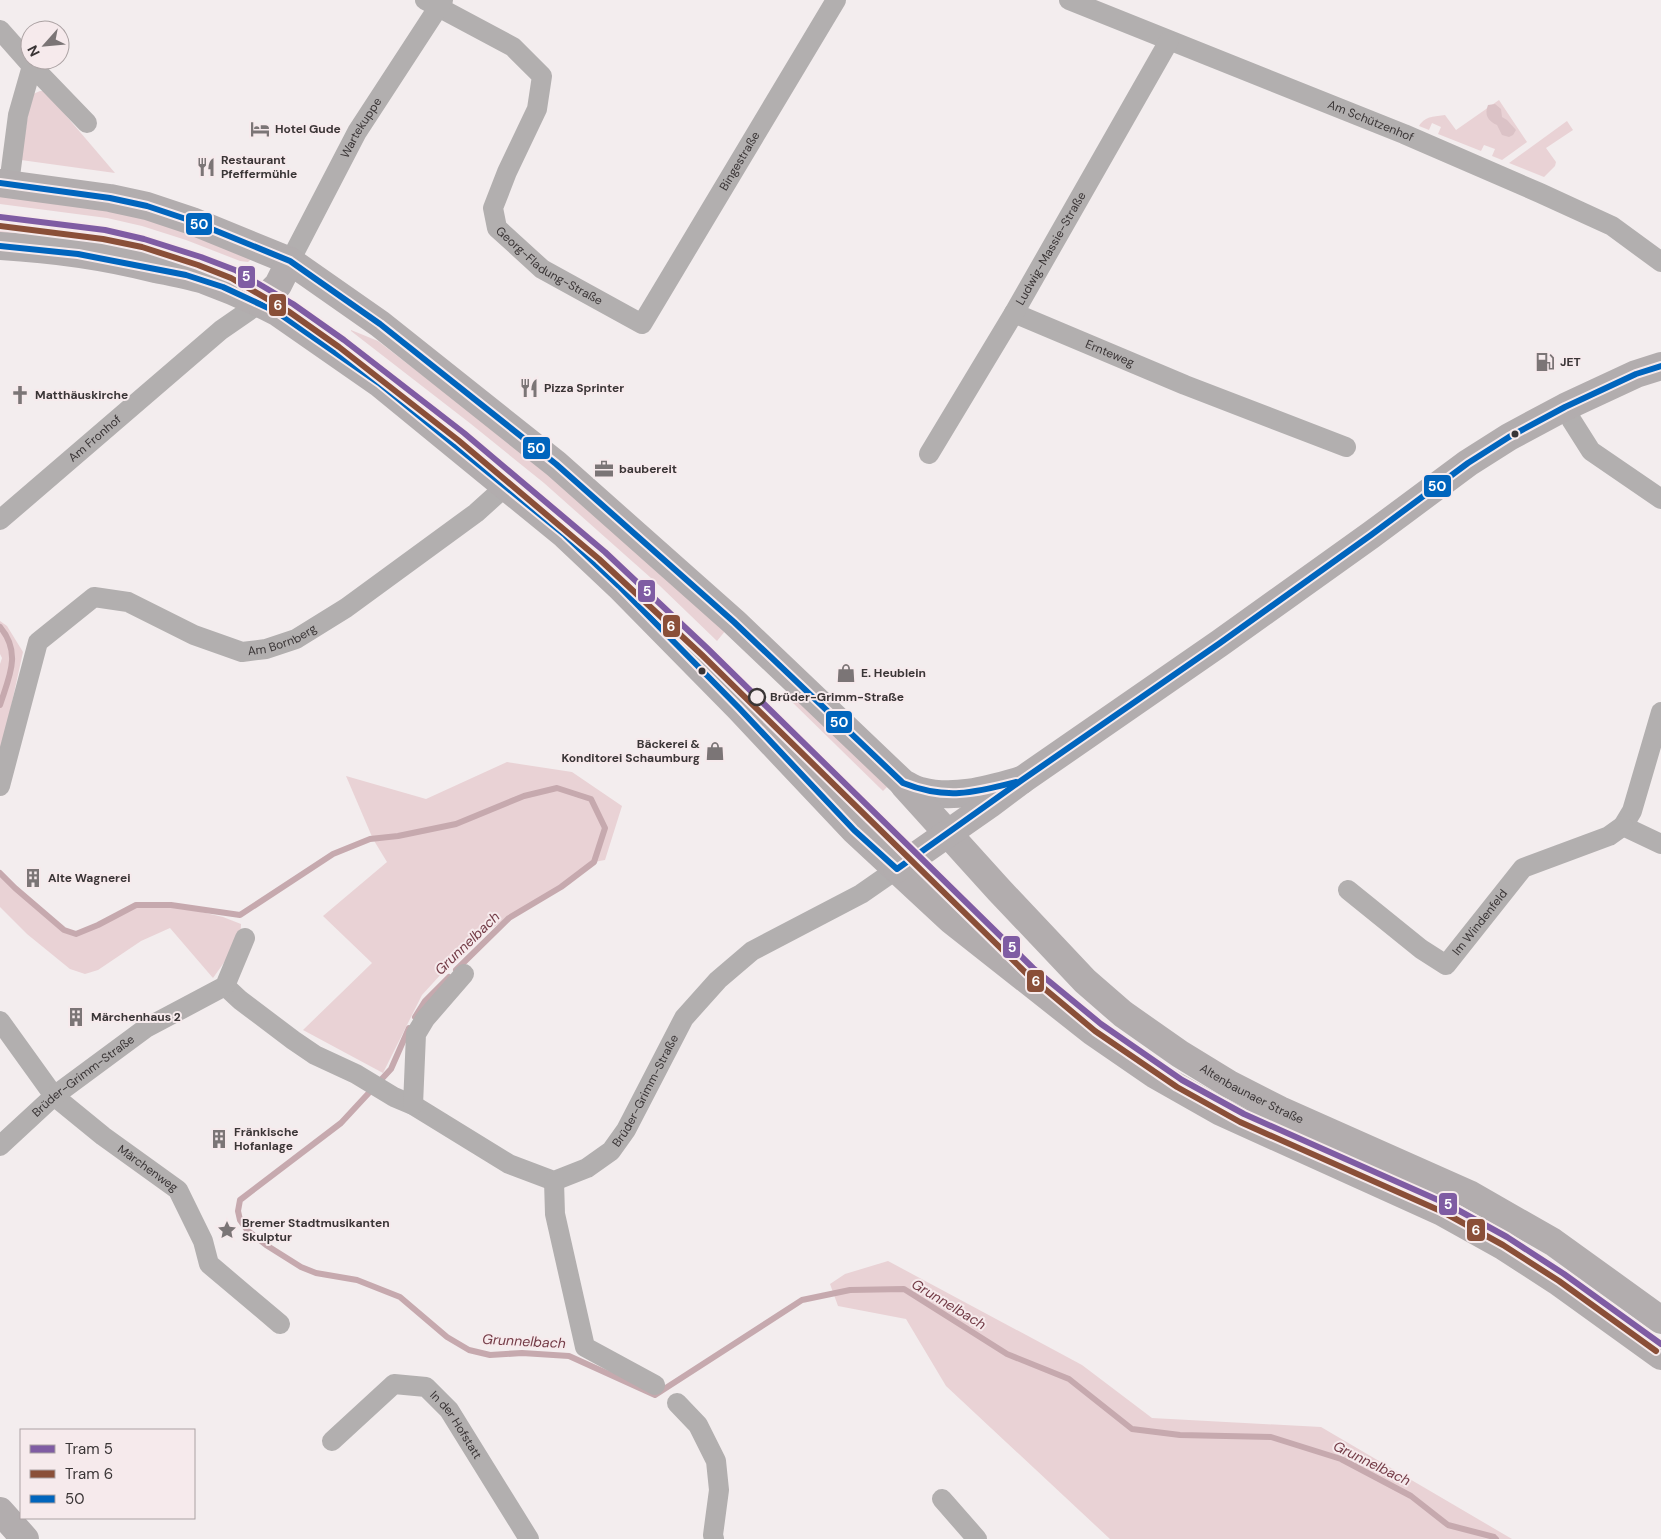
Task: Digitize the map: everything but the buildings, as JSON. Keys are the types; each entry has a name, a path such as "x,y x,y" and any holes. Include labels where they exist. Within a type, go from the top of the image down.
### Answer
{"main road":[{"name":"Altenbaunaer Straße","path":"4,184 110,198 147,206 192,220 290,261 380,324 556,464 734,622 903,783 996,887 1085,981 1123,1014 1180,1054 1229,1084 1280,1110 1469,1194 1553,1242 1661,1320"},
{"path":"0,246 38,248 93,255 140,265 203,280 260,302 278,312 379,383 565,535 619,586 739,708 854,830 951,920 1093,1032 1154,1074 1221,1112 1442,1212 1503,1246 1557,1281 1661,1356"},
{"path":"260,302 278,285 290,261"},
{"path":"897,869 1236,631 1468,463 1509,437 1565,407 1636,374 1661,366"},
{"path":"903,783 920,791 937,794 982,791 1022,780"},
{"path":"0,1511 25,1539"}],"street":[{"name":"Bingestraße","path":"642,324 836,0"},
{"name":"Am Schützenhof","path":"1069,0 1404,134 1540,192 1612,226 1661,262"},
{"name":"Georg-Fladung-Straße","path":"435,2 513,46 542,76 537,109 507,172 494,208 497,228 542,269 642,324"},
{"name":"Wartekuppe","path":"290,261 357,132 435,2"},
{"path":"0,30 20,52"},
{"name":"Ludwig-Massie-Straße","path":"929,454 1014,314 1169,41"},
{"path":"4,184 18,115 31,70"},
{"path":"36,70 87,123"},
{"name":"Am Fronhof","path":"0,520 221,330 260,302"},
{"name":"Ernteweg","path":"1014,314 1185,385 1346,446"},
{"path":"1565,407 1591,451 1661,499"},
{"name":"Am Bornberg","path":"0,786 38,642 94,597 128,602 194,635 242,652 266,649 296,639 346,608 476,514 506,486"},
{"path":"1661,712 1632,811 1623,826 1661,844"},
{"name":"Im Windenfeld","path":"1348,890 1421,949 1446,965 1523,868 1608,836 1623,826"},
{"name":"Brüder-Grimm-Straße","path":"554,1181 587,1168 611,1151 626,1130 684,1018 718,980 752,950 861,894 897,869"},
{"path":"245,938 225,986 240,1000 304,1048 356,1074 394,1097 413,1105 509,1164 554,1181 555,1214 585,1347 655,1385"},
{"path":"413,1105 416,1034 425,1019 464,974"},
{"name":"Brüder-Grimm-Straße","path":"0,1146 54,1096 146,1028 225,986"},
{"name":"Märchenweg","path":"0,1021 54,1096 103,1136 178,1190 203,1241 209,1264 280,1324"},
{"name":"In der Hofstatt","path":"332,1441 394,1384 426,1387 448,1410 529,1539"},
{"path":"676,1403 698,1426 716,1461 719,1490 709,1538"},
{"path":"942,1500 977,1539"}],"shaded area":[{"path":"45,91 115,173 21,160 31,95"},
{"path":"1499,100 1527,142 1502,160 1492,156 1495,149 1484,145 1481,151 1438,134 1441,127 1432,123 1429,130 1419,126 1428,118 1445,115 1456,130"},
{"path":"1495,104 1501,109 1502,117 1516,130 1509,137 1502,135 1497,125 1491,122 1488,117 1486,112 1488,105"},
{"path":"1567,121 1573,130 1546,148 1556,162 1555,166 1544,177 1509,163"},
{"path":"0,195 143,216 251,259 248,262 240,261 186,240 142,226 107,218 0,204"},
{"path":"0,221 103,235 167,251 145,255 0,234"},
{"path":"351,330 378,341 551,474 726,630 717,641 660,586 544,483"},
{"path":"0,621 7,626 23,652 0,757 0,664 2,658 0,654"},
{"path":"793,694 887,787 883,791 789,699"},
{"path":"507,762 572,772 622,806 605,860 594,862 561,887 482,934 453,961 422,995 383,1073 303,1030 372,963 323,916 387,862 373,839 346,776 426,799"},
{"path":"0,873 64,930 79,932 136,905 171,905 223,917 241,924 240,940 213,978 170,928 141,941 98,970 85,974 70,969 27,934 0,907"},
{"path":"888,1261 1082,1365 1152,1418 1321,1427 1512,1539 1110,1539 946,1386 906,1319 838,1306 830,1284 845,1274"}],"waterway":[{"name":"Grunnelbach","path":"0,627 11,646 12,656 10,675 0,705"},
{"name":"Grunnelbach","path":"0,873 64,930 76,934 136,905 171,905 240,915 333,854 370,839 398,836 456,824 524,796 557,788 591,799 605,828 594,862 561,887 509,918 456,970"},
{"name":"Grunnelbach","path":"415,1017 425,1001 449,977"},
{"name":"Grunnelbach","path":"409,1028 391,1069 341,1123 240,1200 238,1211 240,1220 247,1230 266,1245 301,1267 316,1273 357,1280 400,1297 447,1337 469,1350 490,1355 522,1353 569,1356 655,1395 802,1300 850,1290 904,1289 1007,1354 1069,1379 1132,1429 1180,1435 1271,1437 1341,1459 1411,1496 1448,1525 1496,1539"}],"tram line":[{"name":"5","path":"0,217 105,230 144,239 235,270 293,304 344,340 464,433 605,552 708,649 1033,968 1101,1024 1182,1080 1244,1114 1447,1204 1507,1237 1564,1274 1661,1344"},
{"name":"6","path":"0,226 103,239 142,247 231,278 288,311 339,347 458,440 599,559 702,655 1027,974 1095,1031 1177,1087 1240,1122 1443,1212 1503,1245 1559,1281 1656,1351"}],"transit line":[{"name":"50","path":"0,183 110,198 147,206 192,221 290,261 380,324 556,464 734,622 903,783 933,792 960,793 973,792 1016,782"},
{"name":"50","path":"0,246 78,254 186,275 223,287 277,312 379,383 565,535 619,586 739,708 854,830 897,869 1220,643 1468,463 1509,437 1565,407 1636,374 1661,366"}],"place":[{"name":"Hotel Gude","path":"260,129"},
{"name":"Restaurant Pfeffermühle","path":"206,167"},
{"name":"JET","path":"1545,362"},
{"name":"Pizza Sprinter","path":"529,388"},
{"name":"Matthäuskirche","path":"20,395"},
{"name":"baubereit","path":"604,469"},
{"name":"E. Heublein","path":"846,673"},
{"name":"Brüder-Grimm-Straße","path":"757,697"},
{"name":"Bäckerei & Konditorei Schaumburg","path":"715,751"},
{"name":"Alte Wagnerei","path":"33,878"},
{"name":"Märchenhaus 2","path":"76,1017"},
{"name":"Fränkische Hofanlage","path":"219,1139"},
{"name":"Bremer Stadtmusikanten Skulptur","path":"227,1230"}]}
